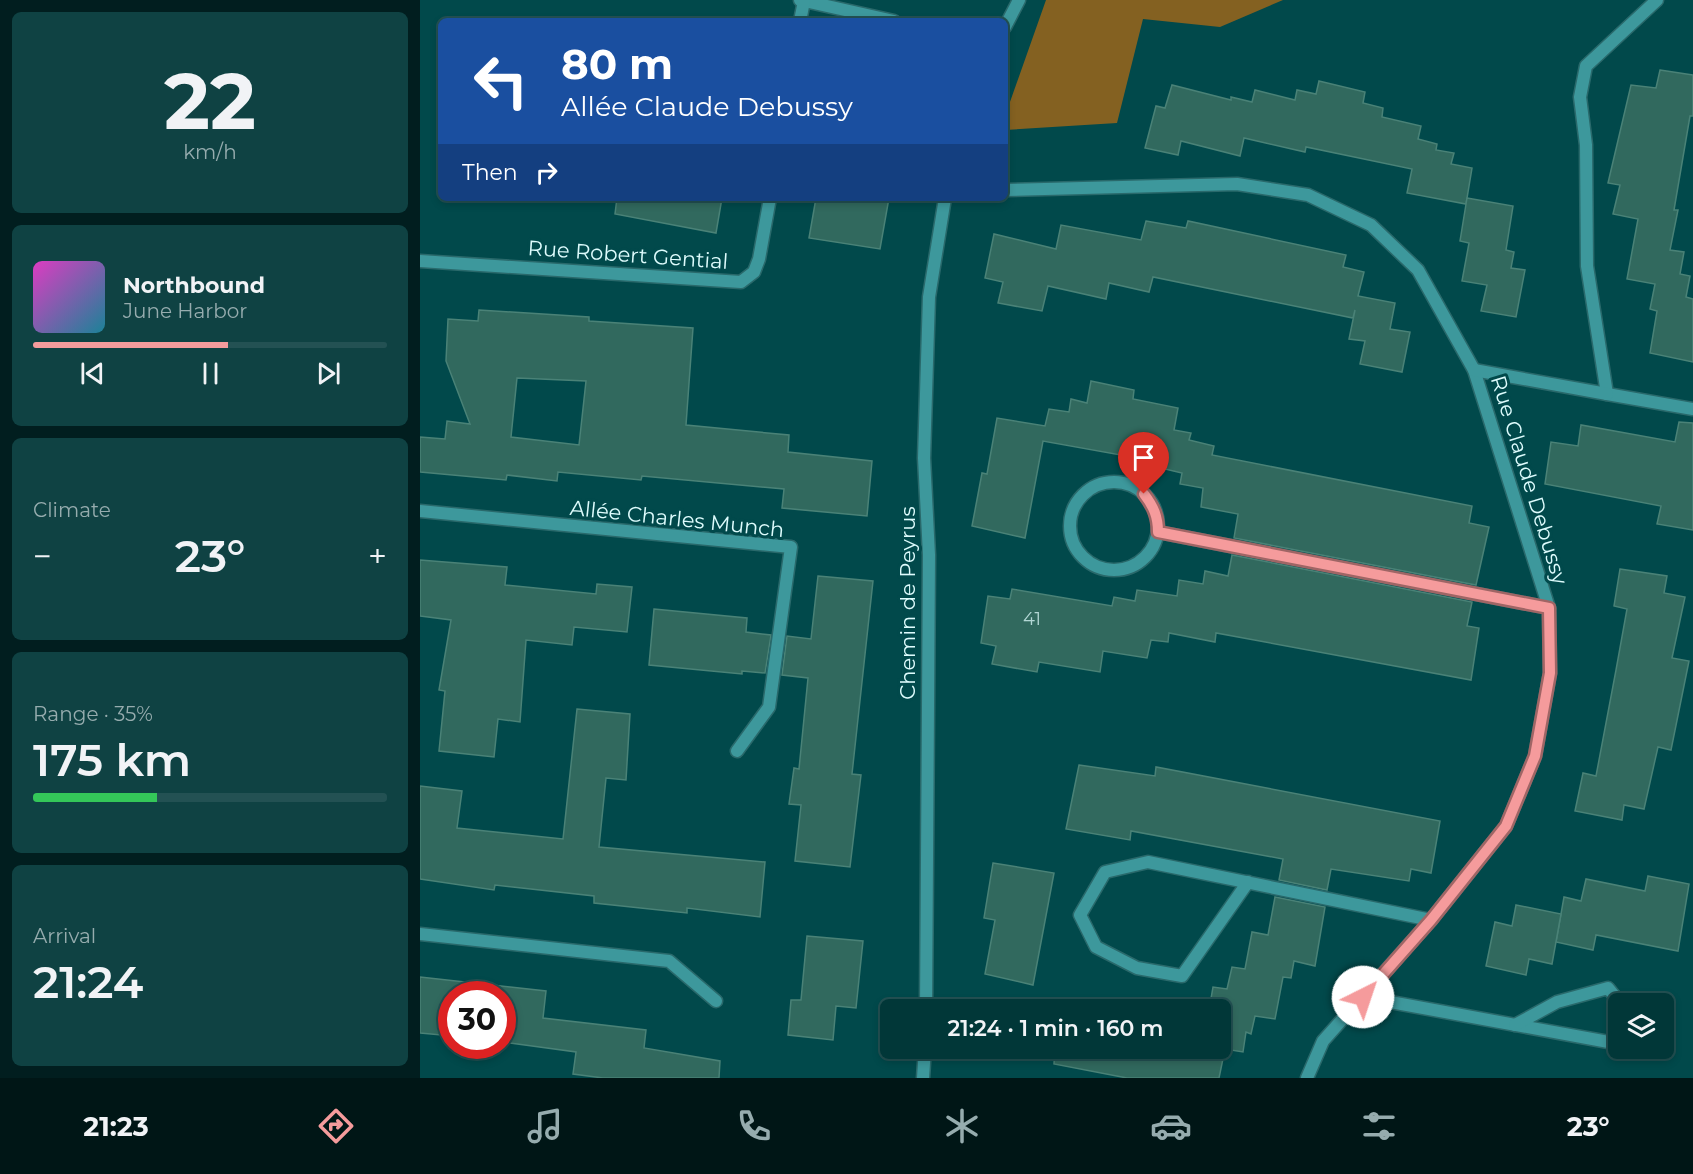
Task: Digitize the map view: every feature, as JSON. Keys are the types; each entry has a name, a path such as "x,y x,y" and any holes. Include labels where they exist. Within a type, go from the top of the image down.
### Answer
{"street":[{"path":"800,18 802,0 881,18"},
{"path":"1008,21 1019,0"},
{"path":"1607,394 1587,266 1586,146 1580,98 1586,66 1657,0"},
{"name":"Rue Claude Debussy","path":"1008,190 1237,184 1308,195 1371,225 1418,270 1474,370 1549,608 1550,673 1535,756 1506,826 1431,920 1323,1041 1307,1078"},
{"name":"Rue Robert Gential","path":"420,261 741,282 754,272 759,260 769,201"},
{"name":"Chemin de Peyrus","path":"926,999 929,555 924,458 929,297 945,201"},
{"path":"1474,370 1693,409"},
{"path":"1119,482 1132,486 1144,494 1153,505 1158,518 1158,532 1153,547 1144,559 1131,568 1109,571 1101,570 1088,563 1077,551 1071,538 1070,522 1073,508 1081,496 1104,483 1119,482"},
{"name":"Allée Charles Munch","path":"420,511 791,547 769,707 736,751"},
{"path":"1158,532 1549,608"},
{"path":"1248,882 1182,976 1137,968 1096,947 1080,915 1105,872 1148,862 1248,882 1431,920"},
{"path":"420,934 669,961 716,1001"},
{"path":"1515,1025 1557,1002 1608,988 1612,993"},
{"path":"1363,997 1608,1042"},
{"path":"923,1078 924,1059"}],"shaded area":[{"path":"1046,0 1283,0 1220,27 1143,19 1117,123 1008,130 1008,108"}],"building":[{"path":"1660,70 1693,75 1693,116 1690,116 1674,210 1678,210 1670,250 1684,252 1680,274 1690,276 1686,297 1693,299 1693,362 1650,353 1657,311 1650,309 1655,284 1627,279 1638,219 1613,214 1620,185 1608,183 1631,85 1656,88"},
{"path":"1319,81 1365,92 1363,103 1383,108 1382,117 1421,126 1418,139 1437,144 1436,150 1454,153 1451,164 1472,168 1466,204 1407,193 1412,169 1306,147 1305,152 1244,138 1240,156 1181,141 1178,155 1145,148 1156,106 1165,108 1172,85 1231,100 1231,97 1252,102 1255,90 1295,100 1297,90 1316,94"},
{"path":"1467,198 1513,206 1506,250 1514,252 1511,268 1525,270 1516,317 1481,311 1487,285 1462,281 1469,243 1460,241"},
{"path":"617,201 721,201 716,233 615,214"},
{"path":"815,201 888,201 880,249 809,238"},
{"path":"1146,221 1186,228 1188,221 1346,255 1343,267 1364,272 1358,296 1395,303 1390,329 1410,332 1402,372 1360,364 1365,341 1349,339 1355,310 1353,318 1153,277 1149,292 1109,283 1106,299 1048,286 1042,311 998,303 1003,282 985,278 994,234 1056,249 1061,225 1141,240"},
{"path":"479,310 589,317 589,321 693,328 686,425 789,435 788,452 872,461 867,516 782,508 784,489 642,476 641,480 558,472 557,481 507,475 506,480 420,472 420,437 445,439 447,421 470,424 446,361 448,319 478,321","holes":["517,378 586,381 579,445 511,437"]},
{"path":"1091,381 1134,390 1133,399 1178,408 1174,430 1191,433 1189,440 1214,446 1212,455 1472,506 1469,523 1489,527 1476,585 1234,538 1238,514 1201,507 1203,488 1180,484 1182,473 1148,465 1149,460 1043,441 1025,538 972,526 982,473 987,474 997,418 1045,426 1049,409 1069,412 1071,399 1087,403"},
{"path":"1679,422 1693,423 1693,530 1657,524 1661,506 1545,484 1551,442 1578,446 1581,425 1675,442"},
{"path":"1232,555 1472,602 1467,626 1479,628 1471,680 1216,633 1215,642 1169,633 1168,642 1151,640 1147,658 1103,651 1100,672 1039,662 1037,672 992,664 996,646 981,643 988,596 1010,599 1012,589 1112,606 1114,597 1135,601 1137,590 1177,596 1179,580 1203,584 1205,571 1228,576"},
{"path":"420,560 507,567 505,585 596,594 597,584 632,587 627,632 574,627 572,645 526,640 520,722 498,719 494,757 439,751 445,691 439,690 451,620 420,616"},
{"path":"1620,569 1667,576 1664,593 1685,597 1672,658 1689,661 1671,750 1658,747 1644,809 1624,805 1622,820 1575,811 1583,773 1596,776 1616,670 1627,609 1614,606"},
{"path":"818,576 873,581 852,774 861,775 850,867 795,861 801,805 789,804 794,768 799,769 808,678 782,675 787,636 811,639"},
{"path":"654,609 747,618 746,632 771,635 765,673 742,671 742,674 649,665"},
{"path":"577,709 630,714 626,780 606,778 599,847 765,862 760,917 687,908 687,913 594,903 594,896 495,885 494,890 420,879 420,786 462,791 457,828 563,839"},
{"path":"1079,765 1155,776 1156,767 1440,821 1431,873 1411,869 1409,881 1331,869 1327,890 1279,880 1283,859 1131,831 1130,840 1066,829"},
{"path":"993,863 1054,873 1033,985 985,974 995,920 984,918"},
{"path":"1648,876 1689,884 1678,951 1596,935 1593,950 1556,942 1564,897 1581,901 1586,879 1645,891"},
{"path":"1275,897 1325,907 1315,966 1294,961 1291,978 1283,977 1275,1019 1255,1016 1251,1034 1246,1032 1243,1052 1231,1050 1231,999 1211,999 1213,987 1227,989 1232,967 1245,969 1252,932 1268,935"},
{"path":"1516,905 1561,914 1552,964 1529,959 1526,975 1486,966 1495,922 1512,926"},
{"path":"807,936 863,941 856,1008 836,1006 833,1040 788,1035 791,1000 801,1000"},
{"path":"420,977 456,981 438,981 438,1035 420,1033"},
{"path":"516,988 546,991 543,1018 646,1030 644,1048 720,1061 719,1078 603,1078 573,1074 576,1052 516,1044"},
{"path":"1054,1059 1223,1059 1219,1078 1127,1078 1054,1064"}],"route":[{"path":"1144,494 1153,505 1158,518 1158,532 1549,608 1550,673 1535,756 1506,826 1431,920 1363,997"}]}
